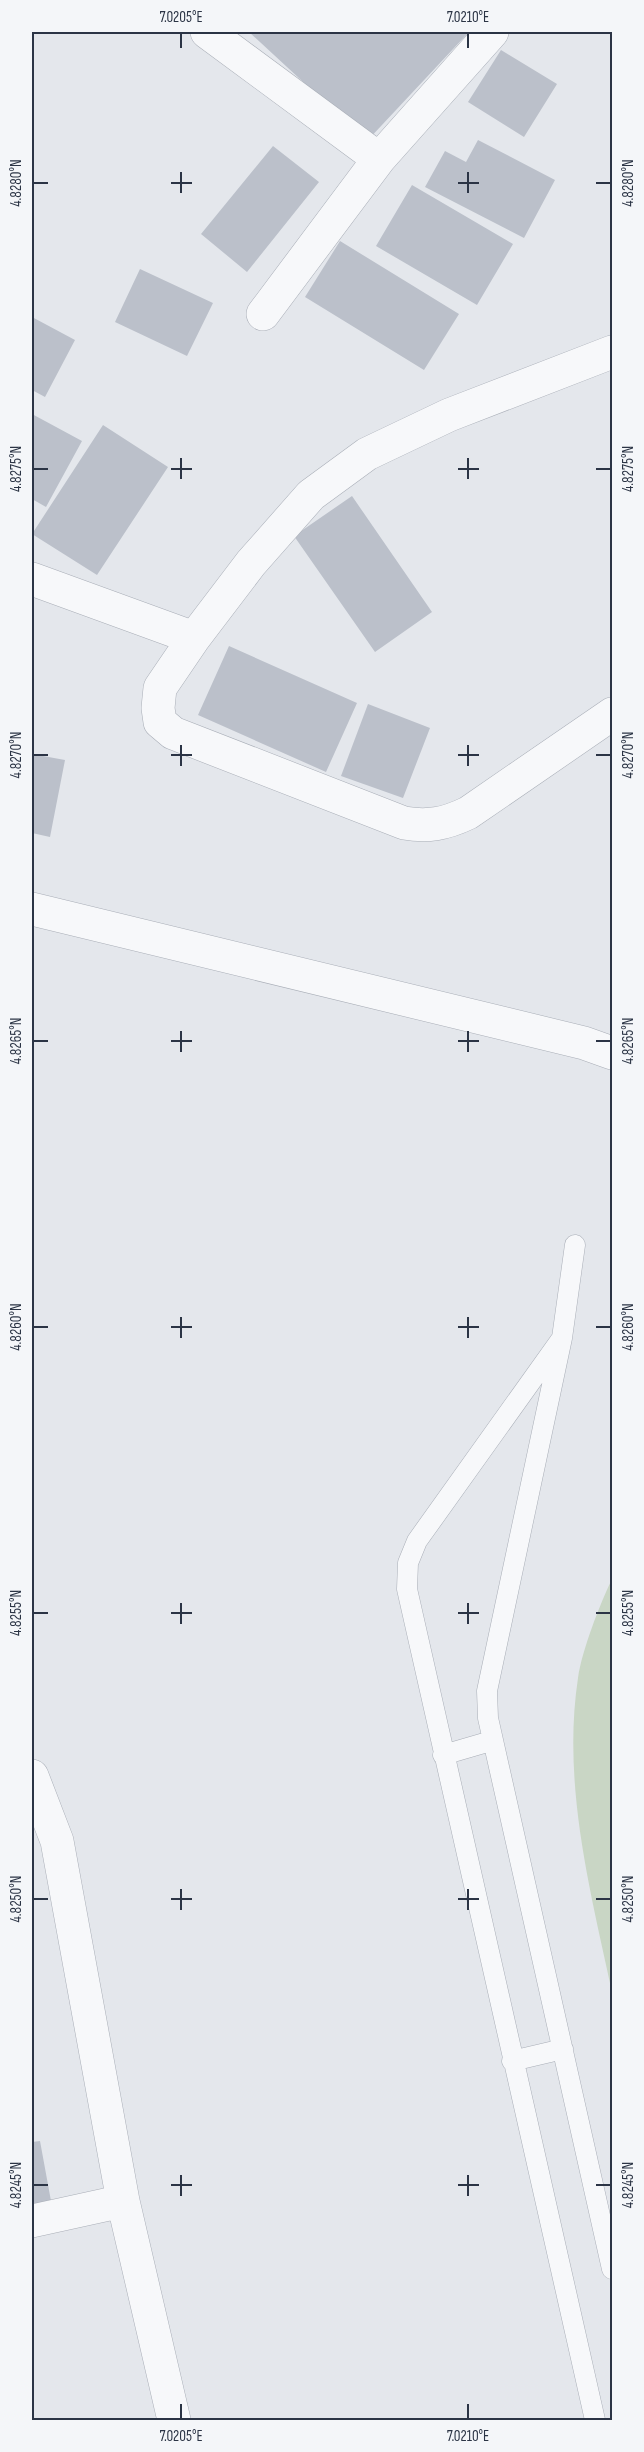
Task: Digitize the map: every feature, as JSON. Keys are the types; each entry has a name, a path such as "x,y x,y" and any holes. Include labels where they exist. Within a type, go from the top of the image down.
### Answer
{"street":[{"path":"207,32 379,159"},
{"path":"263,314 379,159 492,32"},
{"path":"612,352 448,415 367,453 311,495 251,563 194,638 160,688 158,708 160,722 173,733 404,823 422,826 447,823 468,813 612,714"},
{"path":"32,579 194,638"},
{"path":"32,909 573,1041 612,1053"},
{"path":"32,1776 57,1841 123,2201 174,2421"},
{"path":"32,2221 123,2201"}],"lane":[{"path":"575,1245 562,1338 487,1691 491,1741 612,2269"},
{"path":"562,1338 417,1540 408,1563 407,1589 595,2421"},
{"path":"443,1755 491,1741"},
{"path":"512,2061 563,2049"}],"green space":[{"path":"612,1579 612,1992 587,1875 573,1757 574,1718 580,1667 592,1627"}],"building":[{"path":"249,32 469,32 367,141"},
{"path":"501,50 557,84 524,137 468,102"},
{"path":"478,140 555,180 524,238 425,187 445,151 466,162"},
{"path":"273,146 319,182 247,272 201,234"},
{"path":"412,185 513,244 477,305 376,246"},
{"path":"340,241 459,314 424,370 305,297"},
{"path":"140,269 213,303 187,356 115,322"},
{"path":"32,317 75,340 45,397 32,390"},
{"path":"32,414 82,441 46,507 32,499"},
{"path":"103,425 168,467 97,575 32,534"},
{"path":"352,496 432,612 375,652 294,536"},
{"path":"229,646 357,703 326,772 198,715"},
{"path":"368,704 430,728 403,798 341,776"},
{"path":"32,754 65,760 50,837 32,833"},
{"path":"40,2141 51,2201 32,2204 32,2142"}]}
